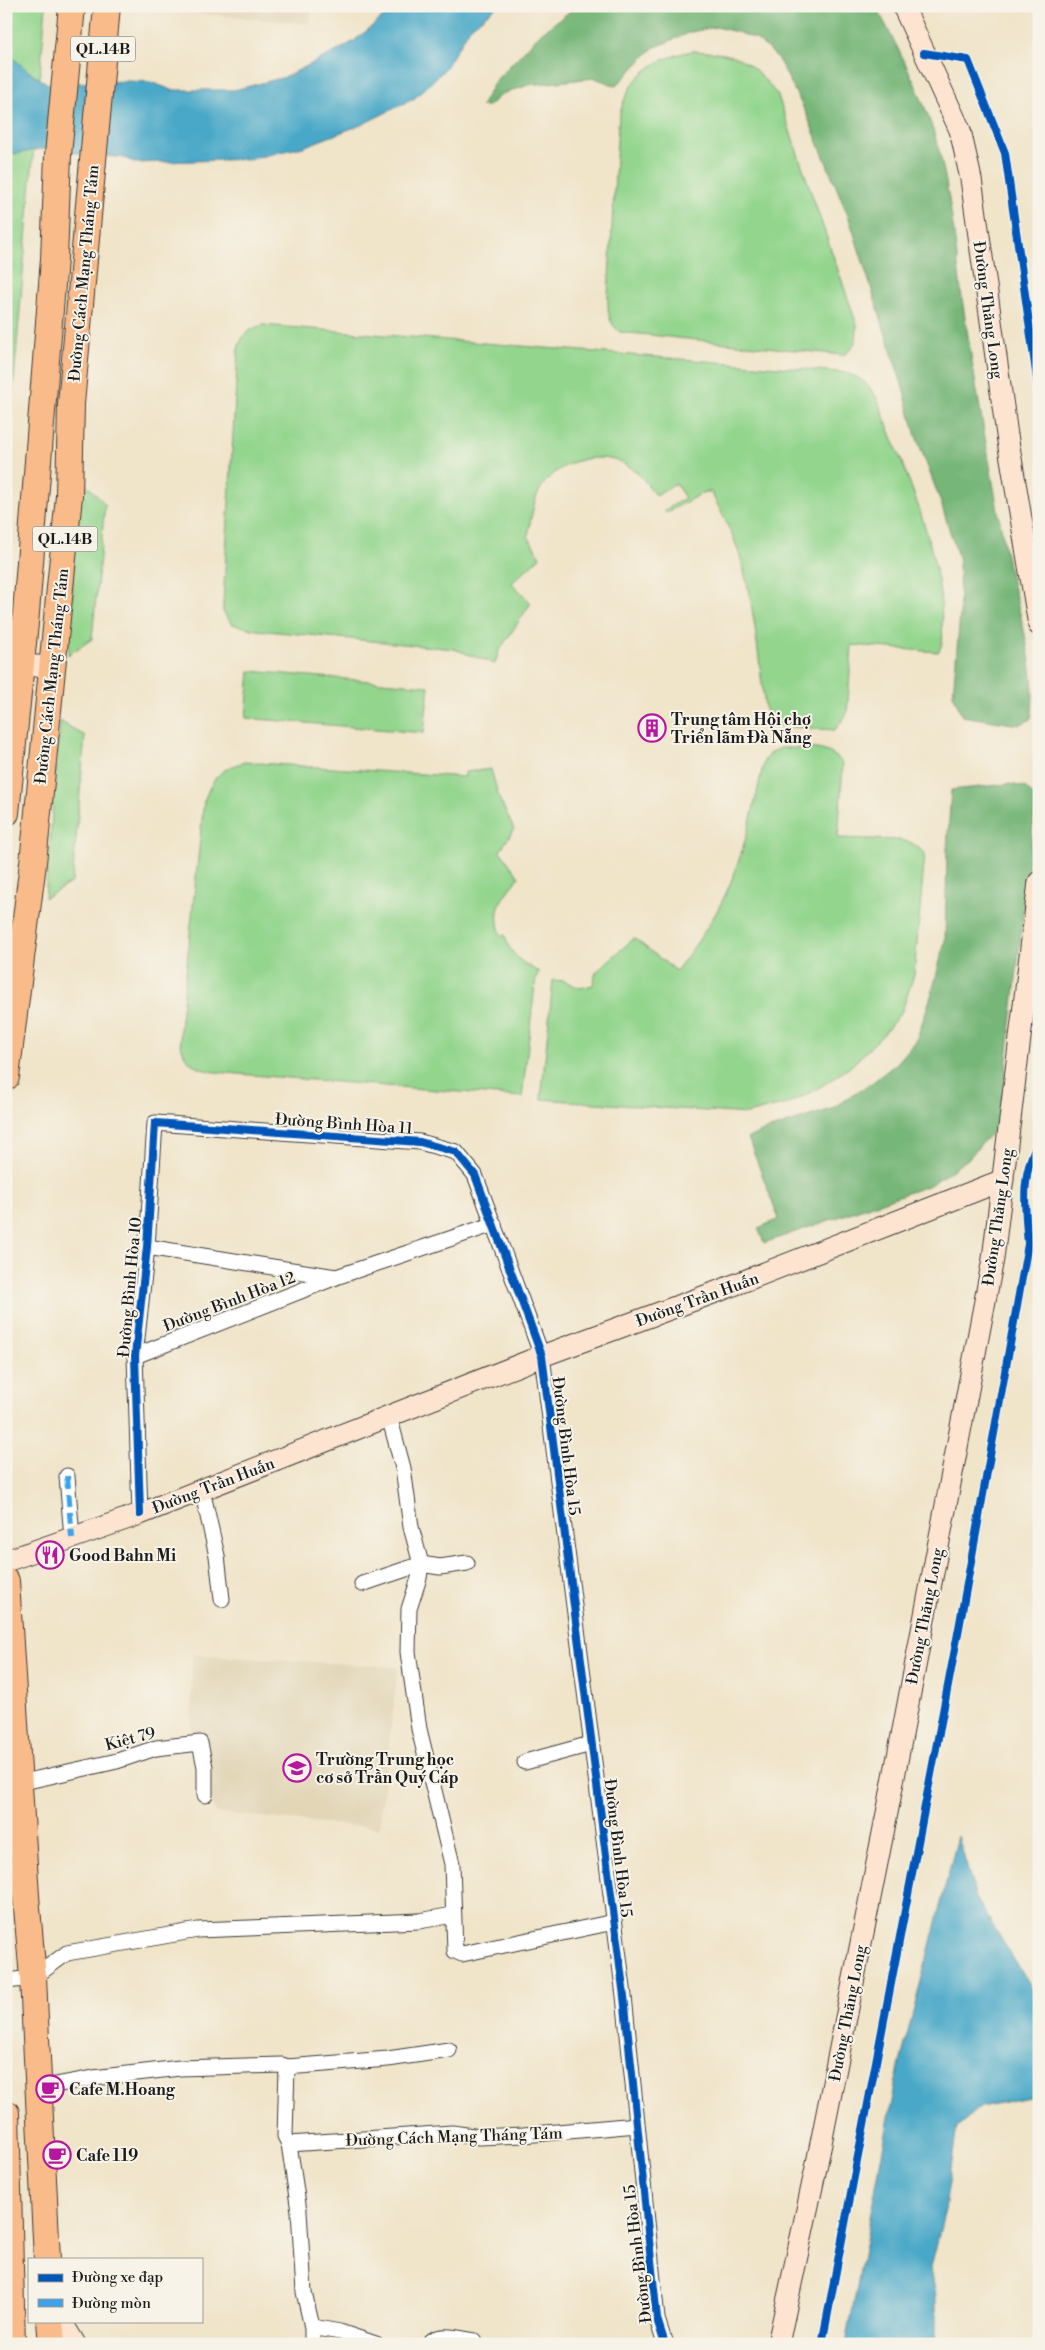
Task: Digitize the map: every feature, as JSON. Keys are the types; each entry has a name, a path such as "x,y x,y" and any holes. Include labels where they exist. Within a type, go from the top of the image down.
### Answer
{"highway":[{"name":"Đường Cách Mạng Tháng Tám","path":"6,813 14,664 54,269 58,155 72,6"},
{"name":"Đường Cách Mạng Tháng Tám","path":"6,1077 33,863 69,496 70,411 107,6"},
{"path":"6,1582 34,1978 47,2258"},
{"path":"6,2113 12,2344"},
{"path":"50,2322 52,2344"}],"street":[{"name":"Đường Thăng Long","path":"903,6 960,130 964,146 971,179 1007,436 1039,625"},
{"path":"14,664 52,667"},
{"path":"13,696 49,699"},
{"name":"Đường Thăng Long","path":"778,2344 816,2168 889,1804 993,1260 1039,882"},
{"name":"Đường Bình Hòa 11","path":"155,1123 420,1142 456,1152 475,1175 542,1356"},
{"name":"Đường Bình Hòa 10","path":"140,1514 135,1356 147,1247 155,1123"},
{"name":"Đường Trần Huấn","path":"6,1561 140,1514 542,1356 716,1292 1003,1180"},
{"name":"Đường Bình Hòa 12","path":"135,1356 336,1277 494,1224"},
{"name":"Đường Bình Hòa 12","path":"147,1247 336,1277"},
{"name":"Đường Bình Hòa 15","path":"542,1356 614,1922 657,2319 665,2344"},
{"path":"389,1416 403,1468 411,1527 421,1564 419,1578 408,1610 408,1652 419,1729 450,1852 453,1878 454,1947 458,1954 462,1954 614,1922"},
{"path":"67,1476 72,1538"},
{"path":"202,1490 217,1556 222,1599"},
{"path":"362,1584 421,1564 440,1567 467,1563"},
{"name":"Kiệt 79","path":"19,1783 116,1761 156,1748 200,1743 205,1767 205,1795"},
{"path":"525,1762 591,1744"},
{"path":"6,1980 34,1978 67,1953 198,1930 419,1921 453,1916"},
{"path":"39,2088 93,2078 180,2068 282,2065 288,2067 388,2059 450,2050"},
{"path":"288,2067 285,2136 289,2144 299,2211 304,2292 312,2327 312,2344"},
{"name":"Đường Cách Mạng Tháng Tám","path":"289,2144 452,2133 480,2137 523,2136 637,2125"},
{"path":"62,2322 74,2344"},
{"path":"312,2327 340,2332 376,2344"},
{"path":"429,2344 435,2338 443,2337 475,2340"}],"shaded area":[{"path":"140,6 312,6 310,24 140,8"},
{"name":"Trường Trung học cơ sở Trần Quý Cáp","path":"192,1655 398,1667 379,1828 216,1813 208,1795 208,1742 191,1741"}],"green space":[{"path":"6,6 46,6 6,472"},
{"path":"577,6 876,6 921,98 933,130 944,173 952,217 972,365 1008,565 1029,654 1033,698 1031,719 1019,725 962,716 953,694 960,615 959,560 939,497 916,436 903,388 849,218 806,113 781,64 771,51 756,39 716,27 691,32 653,48 616,86 595,78 529,85 502,94 488,106 481,106 496,80 541,33"},
{"path":"693,51 733,56 742,60 759,74 778,96 857,325 855,342 851,349 843,355 620,332 610,320 608,295 618,125 621,109 633,84 642,74 664,60"},
{"path":"263,325 840,372 857,377 870,388 877,398 919,508 935,565 940,594 942,645 938,652 852,645 847,714 835,730 779,726 766,715 754,622 740,557 711,492 704,492 666,513 665,510 685,498 676,484 655,495 642,478 631,468 604,458 581,460 560,469 551,476 540,490 533,509 528,536 540,557 512,583 531,603 499,651 495,664 454,649 257,630 232,624 223,612 223,604 238,349 246,333 253,328"},
{"path":"80,478 105,504 92,639 68,655"},
{"path":"250,671 429,686 424,733 246,718"},
{"path":"60,721 85,736 72,882 45,898"},
{"path":"781,748 823,750 831,753 843,764 838,838 900,840 912,843 925,853 914,975 902,1011 883,1035 849,1068 814,1091 787,1104 747,1114 541,1099 553,980 564,981 580,988 593,985 596,972 634,938 676,971 708,927 726,894 746,838 764,761 770,753"},
{"path":"244,762 465,777 465,772 491,769 499,798 514,829 500,851 519,877 503,897 500,904 498,926 501,936 505,935 513,953 539,972 536,977 522,1097 215,1072 198,1067 187,1059 180,1039 180,1030 204,801 218,775"},
{"path":"1009,784 1025,787 1036,798 1000,1123 968,1159 930,1185 764,1243 758,1228 779,1219 748,1138 831,1109 873,1082 897,1063 916,1041 932,993 945,941 947,850 951,790"}],"water":[{"path":"393,6 497,6 470,28 445,69 415,98 363,124 303,147 250,159 135,163 125,158 40,149 16,154 6,150 6,52 28,71 48,84 127,81 151,82 172,90 234,90 285,77 337,51 354,41 388,13"},
{"path":"958,1836 976,1898 1039,2000 1039,2095 981,2107 957,2127 945,2209 931,2268 936,2295 936,2344 846,2344 897,2075"}],"marked path":[{"path":"67,1476 72,1538"}],"cycle path":[{"path":"924,53 968,60 1005,153 1039,393"},
{"path":"140,1514 135,1356 147,1247 155,1123 420,1142 456,1152 475,1175 542,1356 624,1996 657,2319 665,2344"},
{"path":"822,2344 959,1628 1028,1244 1025,1204 1026,1178 1033,1153 1039,1141"}],"place":[{"name":"Trung tâm Hội chợ Triển lãm Đà Nẵng","path":"652,728"},
{"name":"Good Bahn Mi","path":"50,1555"},
{"name":"Trường Trung học cơ sở Trần Quý Cáp","path":"297,1768"},
{"name":"Cafe M.Hoang","path":"50,2089"},
{"name":"Cafe 119","path":"57,2155"}]}
